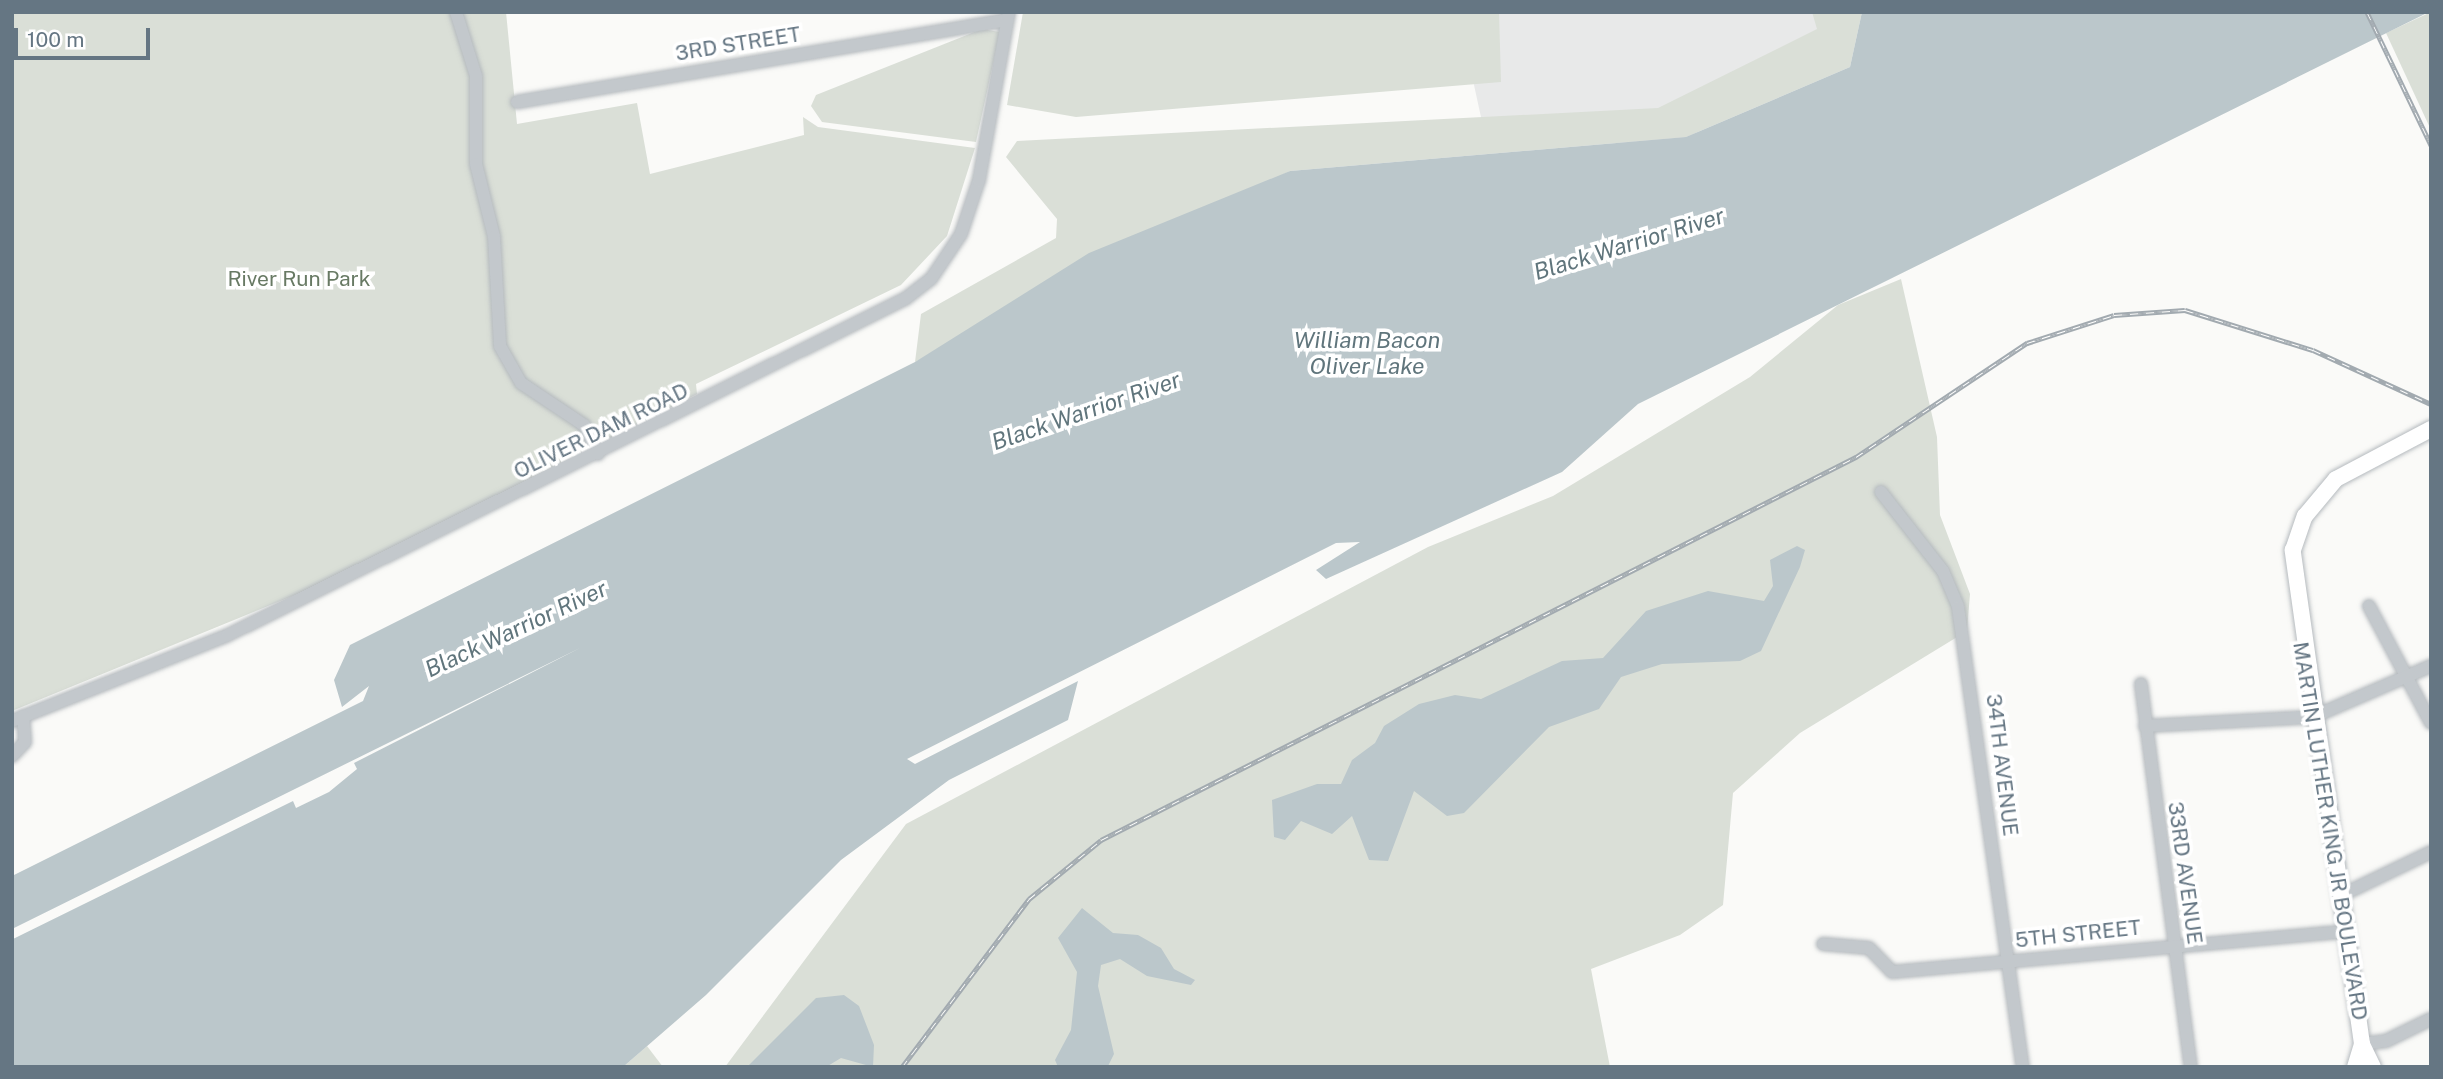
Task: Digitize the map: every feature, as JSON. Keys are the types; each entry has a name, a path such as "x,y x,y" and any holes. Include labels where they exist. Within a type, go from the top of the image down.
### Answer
{"main road":[{"name":"MARTIN LUTHER KING JR BOULEVARD","path":"2373,1067 2362,1044 2342,895 2298,618 2293,550 2313,503 2355,466 2431,429"},
{"name":"MARTIN LUTHER KING JR BOULEVARD","path":"2355,1067 2362,1044"}],"street":[{"path":"456,12 476,76 476,164 494,237 500,346 522,383 584,425 598,454"},
{"name":"OLIVER DAM ROAD","path":"12,755 25,742 18,718 228,635 877,317 930,279 961,234 979,180 1008,16"},
{"name":"3RD STREET","path":"517,102 1008,16"},
{"name":"34TH AVENUE","path":"1881,492 1943,571 1958,607 2023,1067"},
{"path":"2369,606 2431,723"},
{"path":"2145,726 2313,717 2431,666"},
{"name":"33RD AVENUE","path":"2141,684 2192,1067"},
{"path":"2342,895 2431,852"},
{"name":"5TH STREET","path":"1823,944 1869,948 1892,972 2175,944 2347,931"},
{"path":"2362,1044 2386,1041 2431,1019"}],"shaded area":[{"path":"1458,12 1846,12 1682,144 1486,140"}],"green space":[{"name":"River Run Park","path":"12,12 506,12 517,124 637,103 650,174 804,135 803,117 818,127 975,148 947,236 901,285 696,384 697,394 324,583 12,711"},
{"path":"1023,12 1499,12 1501,82 1076,117 1007,105"},
{"path":"1812,12 1862,12 1850,67 1686,137 1290,171 915,362 921,314 1056,238 1057,219 1006,157 1017,141 1658,108 1817,29"},
{"path":"2431,12 2431,130 2386,33"},
{"path":"982,29 1000,32 976,142 822,122 811,106 816,95"},
{"path":"1901,279 1937,437 1940,515 1970,594 1967,631 1800,733 1733,793 1723,905 1680,935 1591,969 1610,1067 725,1067 906,824 1428,547 1553,496 1750,377 1838,305"},
{"path":"647,1046 663,1067 623,1067"}],"water":[{"name":"William Bacon Oliver Lake","path":"1862,12 2429,12 1638,404 1562,472 1326,579 1316,570 1360,542 1336,543 907,759 915,764 1078,681 1068,720 949,780 841,860 706,995 623,1067 12,1067 13,939 293,801 296,808 329,792 357,769 354,763 580,648 12,929 12,876 363,701 369,686 342,707 334,680 350,645 915,362 1089,253 1290,171 1686,137 1850,67"},
{"path":"1797,546 1805,550 1800,567 1761,651 1740,661 1662,664 1621,677 1599,709 1549,727 1464,813 1447,816 1414,791 1388,861 1369,860 1352,816 1332,834 1301,821 1285,840 1274,837 1272,800 1317,784 1341,784 1352,760 1375,743 1384,726 1419,704 1455,695 1481,699 1562,661 1603,658 1646,611 1708,591 1764,601 1773,586 1770,560"},
{"path":"1082,908 1113,933 1138,935 1161,948 1174,969 1195,980 1191,985 1147,976 1120,959 1101,965 1098,986 1114,1054 1108,1066 1058,1067 1055,1060 1071,1030 1077,972 1058,938"},
{"path":"844,995 859,1006 874,1045 873,1067 841,1058 826,1067 747,1067 816,998"}],"railway":[{"path":"2367,12 2431,145"},
{"path":"902,1067 1029,899 1101,840 1856,457 2027,343 2114,315 2185,310 2313,350 2431,404"}],"water label":[{"name":"Black Warrior River","path":"1629,244"},
{"name":"Black Warrior River","path":"1086,411"},
{"name":"Black Warrior River","path":"516,629"}]}
